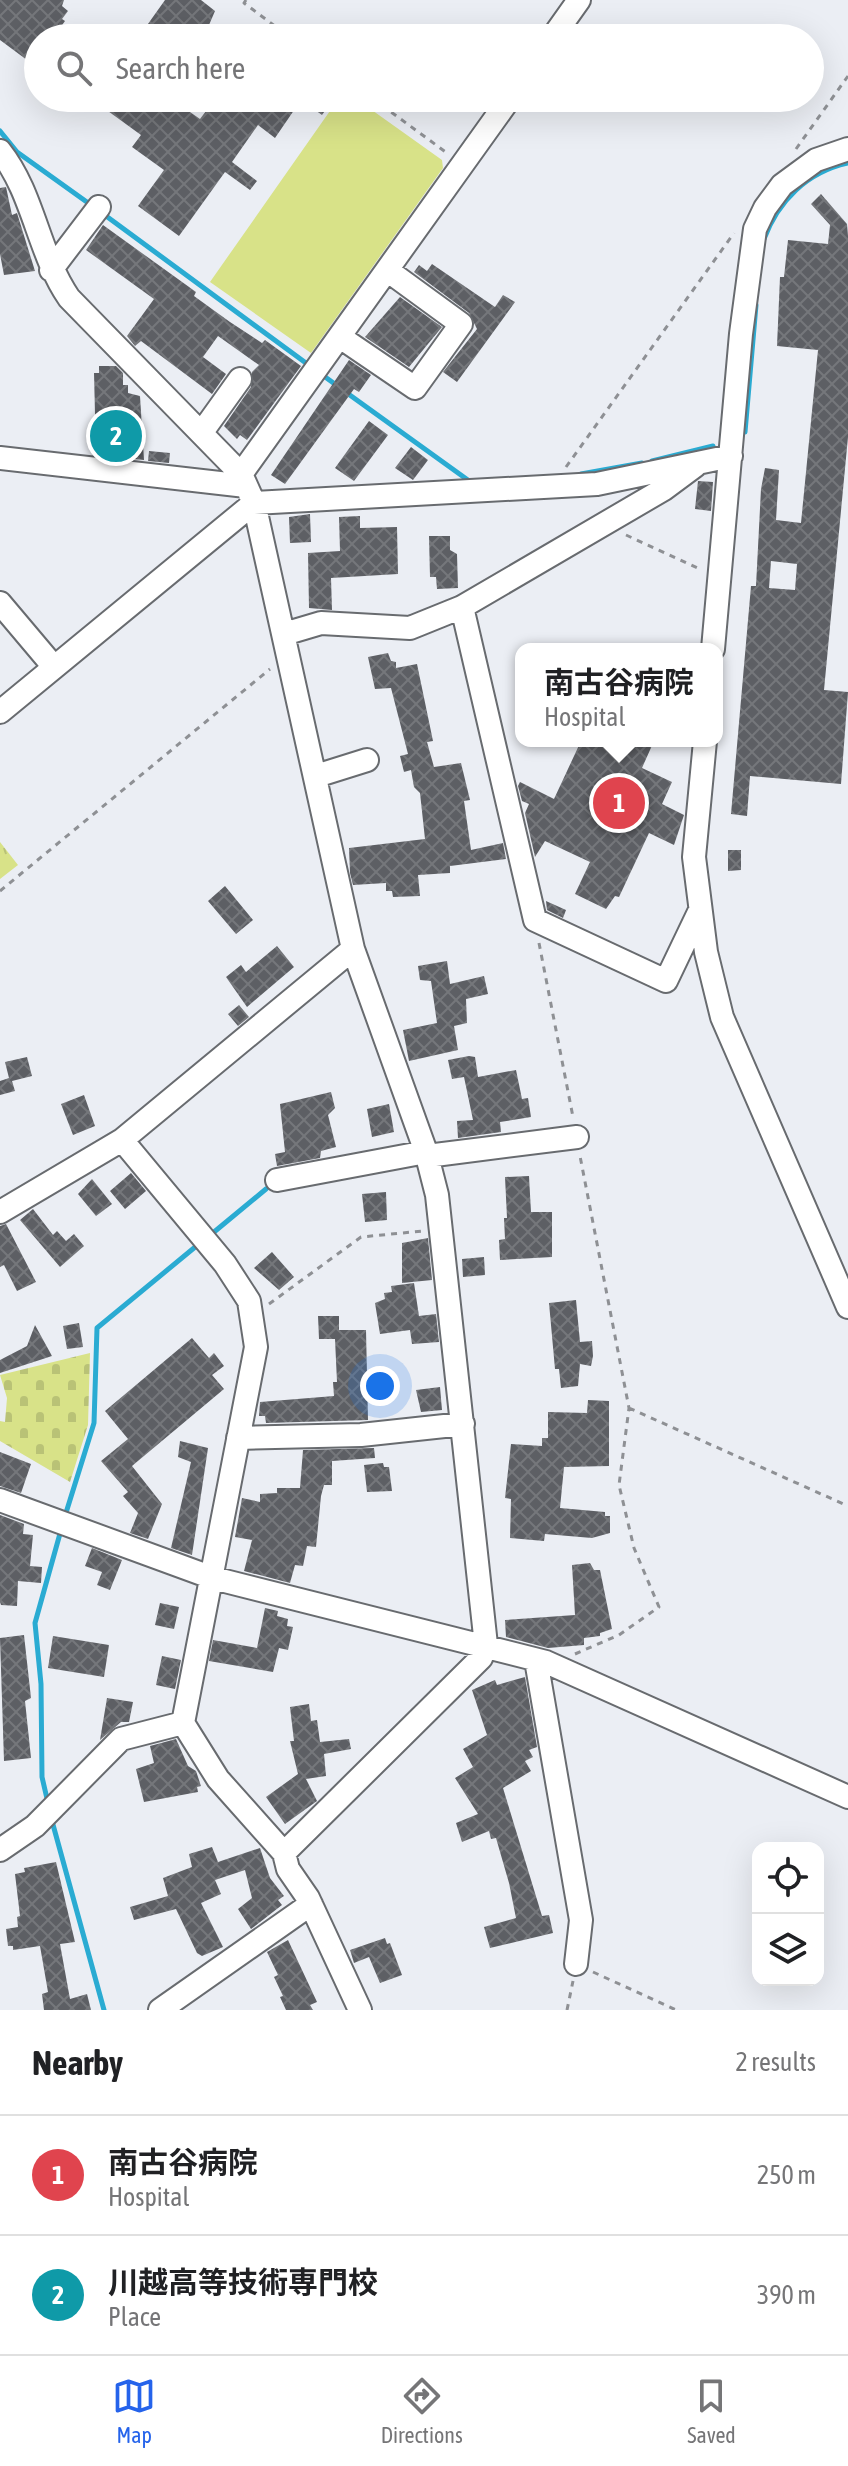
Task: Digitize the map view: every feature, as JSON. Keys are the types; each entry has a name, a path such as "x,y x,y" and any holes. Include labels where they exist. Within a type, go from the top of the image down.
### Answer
{"street":[{"path":"562,24 579,0"},
{"path":"0,712 54,667 247,488 340,337 500,112"},
{"path":"714,643 741,334 755,229 765,208 782,185 816,160 848,149"},
{"path":"1,154 18,178 51,270 85,317 202,432 247,488 286,644 353,949 426,1154 443,1229 486,1645 481,1658 284,1853"},
{"path":"51,270 99,207"},
{"path":"340,337 415,388 461,324 387,270"},
{"path":"202,432 240,379"},
{"path":"0,458 247,488 551,487 597,484 731,456"},
{"path":"286,644 321,623 410,628 462,607 601,523 664,489 702,460"},
{"path":"0,603 54,667"},
{"path":"462,607 535,920 666,981 700,909"},
{"path":"704,747 694,857 706,952 722,1017 848,1307"},
{"path":"316,776 367,760"},
{"path":"0,1212 122,1140 353,949"},
{"path":"277,1180 426,1154 577,1137"},
{"path":"122,1140 225,1264 249,1301 256,1347 183,1723 218,1779 284,1853 288,1869 311,1904 360,2010"},
{"path":"238,1438 361,1435 463,1424"},
{"path":"0,1500 213,1578 541,1661 848,1797"},
{"path":"541,1661 581,1920 576,1964"},
{"path":"623,1695 647,1689 848,1781"},
{"path":"623,1695 635,1716 848,1814"},
{"path":"0,1850 35,1826 121,1739 183,1723"},
{"path":"160,2010 311,1904"}],"path":[{"path":"246,0 244,3 272,24"},
{"path":"824,110 848,76"},
{"path":"391,112 463,165"},
{"path":"794,152 822,112"},
{"path":"551,487 738,227"},
{"path":"601,523 721,579"},
{"path":"0,891 286,644"},
{"path":"535,920 629,1408 619,1485 634,1548 659,1607 595,1648 541,1661"},
{"path":"251,1318 361,1237 443,1229"},
{"path":"629,1408 848,1506"},
{"path":"567,2010 576,1964 676,2010"}],"green space":[{"path":"329,112 375,112 442,160 443,168 311,353 210,282"},
{"path":"0,842 18,865 0,879"},
{"path":"90,1353 88,1425 70,1482 0,1441 0,1421 5,1422 7,1398 0,1375"}],"building":[{"path":"0,0 64,0 62,6 68,11 62,19 65,21 63,24 24,24 24,58 0,40"},
{"path":"165,0 201,0 215,11 209,24 148,24"},
{"path":"109,112 190,112 200,119 205,112 293,112 275,138 258,125 232,162 257,181 250,190 225,172 179,236 138,206 164,170 132,147 141,135"},
{"path":"6,187 12,215 17,213 35,271 4,275 0,254 0,188"},
{"path":"821,194 847,224 848,236 848,437 824,690 848,692 841,784 750,776 747,816 731,814 751,586 756,586 761,489 765,468 779,470 776,520 801,523 818,350 777,346 780,277 784,277 788,240 828,244 830,225 811,204","holes":["771,561 797,564 795,590 769,588"]},
{"path":"103,225 196,292 194,296 230,322 262,343 265,340 301,366 247,440 240,435 237,439 224,426 251,387 252,372 259,365 218,336 203,357 226,374 212,394 141,341 135,346 127,336 154,299 86,250"},
{"path":"432,264 495,307 503,295 515,302 457,382 443,372 477,329 469,313 414,272 419,265 427,271"},
{"path":"400,297 442,327 409,367 365,337"},
{"path":"349,360 371,375 359,392 354,389 285,484 271,475"},
{"path":"99,366 116,366 123,373 123,385 128,385 128,393 140,396 144,460 96,455 94,373 99,373"},
{"path":"369,421 388,435 354,481 335,468"},
{"path":"411,447 428,460 413,480 395,468"},
{"path":"149,451 170,453 169,463 148,461"},
{"path":"698,481 713,482 711,511 695,509"},
{"path":"310,514 311,542 290,543 289,517"},
{"path":"360,516 360,528 397,527 398,574 331,578 332,610 309,608 308,553 340,551 339,517"},
{"path":"429,536 450,536 450,550 457,554 458,588 437,589 436,577 430,577"},
{"path":"388,653 391,661 396,662 396,668 417,664 433,741 427,742 434,767 461,763 470,800 464,801 471,850 503,843 506,859 450,866 450,873 418,875 420,896 393,897 392,891 386,891 386,883 353,885 350,873 349,848 425,839 420,793 414,787 411,770 404,772 400,756 408,754 391,688 375,689 368,657"},
{"path":"578,747 651,747 642,768 672,782 662,804 684,815 674,845 649,833 619,897 615,896 606,909 575,894 590,862 545,841 535,857 525,813 529,804 522,801 518,786 520,782 554,799"},
{"path":"728,850 741,850 741,870 728,871"},
{"path":"225,886 253,920 236,934 208,901"},
{"path":"546,901 566,910 563,918 547,910"},
{"path":"277,946 294,967 247,1007 226,977 241,965 246,972"},
{"path":"447,961 450,984 484,976 488,994 466,999 467,1023 454,1026 458,1050 409,1061 403,1030 437,1023 431,981 420,980 418,966"},
{"path":"239,1005 249,1017 238,1026 228,1014"},
{"path":"27,1057 32,1076 12,1081 15,1091 0,1095 0,1081 9,1078 5,1062"},
{"path":"475,1057 478,1077 516,1070 522,1099 528,1098 531,1117 500,1122 501,1132 458,1138 457,1121 473,1120 464,1077 452,1079 448,1060"},
{"path":"331,1092 335,1108 328,1115 336,1147 321,1151 320,1158 277,1166 275,1154 285,1152 280,1104"},
{"path":"84,1095 95,1126 73,1135 61,1104"},
{"path":"389,1104 394,1132 372,1137 367,1109"},
{"path":"131,1173 146,1191 125,1209 110,1191"},
{"path":"529,1176 531,1212 552,1212 552,1257 500,1260 499,1240 505,1239 504,1218 507,1218 505,1177"},
{"path":"92,1179 112,1204 96,1216 78,1194"},
{"path":"386,1192 387,1220 365,1222 362,1194"},
{"path":"33,1209 53,1235 57,1231 66,1241 74,1234 84,1246 60,1267 20,1220"},
{"path":"6,1224 36,1282 17,1291 4,1265 0,1267 0,1226"},
{"path":"428,1238 432,1280 402,1283 402,1243"},
{"path":"272,1252 294,1277 279,1290 254,1268"},
{"path":"484,1257 485,1275 463,1277 462,1259"},
{"path":"414,1283 419,1316 436,1314 439,1342 412,1344 410,1330 380,1334 375,1303 385,1299 384,1293 392,1292 391,1286"},
{"path":"576,1300 580,1342 592,1341 593,1356 591,1366 580,1364 578,1386 561,1388 559,1369 555,1369 549,1303"},
{"path":"318,1316 339,1316 339,1330 366,1330 368,1420 266,1423 265,1416 259,1416 260,1402 334,1396 333,1382 337,1382 335,1339 319,1339"},
{"path":"79,1323 83,1347 67,1349 63,1326"},
{"path":"35,1325 52,1356 0,1373 0,1360 27,1346"},
{"path":"192,1338 209,1358 214,1353 224,1366 212,1375 224,1389 132,1466 162,1504 148,1539 130,1533 138,1513 123,1496 128,1492 101,1461 128,1439 105,1411"},
{"path":"440,1387 442,1410 421,1412 416,1390"},
{"path":"588,1400 609,1401 609,1466 564,1467 560,1508 605,1512 605,1516 610,1516 610,1533 592,1538 545,1534 544,1541 510,1538 511,1499 505,1498 511,1444 542,1446 542,1438 548,1438 548,1412 587,1413"},
{"path":"180,1441 208,1448 192,1555 171,1548 191,1462 178,1457"},
{"path":"374,1448 375,1458 332,1461 332,1485 324,1485 321,1496 316,1547 307,1546 303,1566 295,1565 290,1583 244,1571 252,1540 235,1537 242,1498 260,1502 260,1494 277,1493 277,1488 300,1488 303,1450"},
{"path":"0,1452 31,1464 21,1493 0,1486"},
{"path":"383,1463 384,1467 389,1467 392,1491 367,1492 364,1465"},
{"path":"0,1515 24,1524 23,1534 33,1535 30,1566 42,1567 41,1583 18,1581 17,1606 1,1605 0,1602"},
{"path":"92,1548 122,1560 110,1590 97,1585 102,1572 85,1566"},
{"path":"590,1563 594,1570 600,1570 612,1629 600,1633 600,1636 584,1638 584,1645 548,1648 506,1637 505,1620 575,1615 572,1565"},
{"path":"160,1603 179,1607 174,1629 155,1625"},
{"path":"265,1608 278,1611 277,1616 288,1619 287,1626 293,1627 288,1650 279,1648 273,1672 209,1661 213,1640 257,1648"},
{"path":"24,1635 31,1698 25,1701 31,1758 4,1761 0,1638"},
{"path":"53,1636 109,1645 104,1677 48,1668"},
{"path":"162,1656 181,1660 175,1689 156,1685"},
{"path":"525,1677 537,1747 529,1750 533,1757 525,1761 531,1771 503,1788 542,1916 549,1915 553,1933 490,1948 484,1927 516,1918 509,1883 496,1838 491,1839 489,1831 462,1842 456,1823 478,1814 455,1778 473,1767 463,1749 487,1735 472,1690 495,1680 497,1685"},
{"path":"107,1698 133,1702 129,1722 121,1722 100,1740"},
{"path":"309,1704 311,1721 317,1720 320,1742 349,1739 351,1749 324,1754 326,1776 306,1779 317,1801 285,1824 266,1797 298,1774 290,1741 294,1741 290,1707"},
{"path":"176,1739 188,1766 196,1771 201,1786 197,1787 198,1792 144,1802 136,1769 154,1763 150,1746"},
{"path":"212,1847 218,1862 260,1848 270,1878 284,1896 278,1900 282,1905 251,1929 238,1909 252,1898 245,1870 215,1880 221,1894 201,1903 223,1947 202,1956 197,1953 176,1909 134,1920 130,1907 168,1896 163,1878 192,1867 189,1854"},
{"path":"56,1862 75,1942 60,1944 70,1999 87,1994 91,2010 44,2010 42,1994 48,1992 40,1946 13,1950 13,1946 8,1946 6,1929 18,1927 17,1917 20,1916 15,1874 25,1872 24,1868"},
{"path":"385,1938 387,1944 390,1943 402,1975 380,1983 369,1957 354,1963 350,1950"},
{"path":"288,1940 317,2002 310,2005 313,2010 286,2010 280,1997 283,1996 274,1977 278,1975 267,1952"}],"waterway":[{"path":"0,131 17,152 91,205"},
{"path":"764,239 777,212 796,190 820,173 848,163"},
{"path":"102,213 310,366"},
{"path":"745,432 756,305"},
{"path":"321,374 339,387"},
{"path":"347,393 472,483"},
{"path":"652,461 713,446"},
{"path":"581,474 642,463"},
{"path":"208,1237 266,1189"},
{"path":"65,1516 94,1423 97,1328 200,1243"},
{"path":"48,1803 42,1777 41,1684 35,1623 61,1530"},
{"path":"52,1821 104,2010"}],"place":[{"name":"川越高等技術専門校","path":"116,436"},
{"name":"南古谷病院","path":"619,803"}]}
